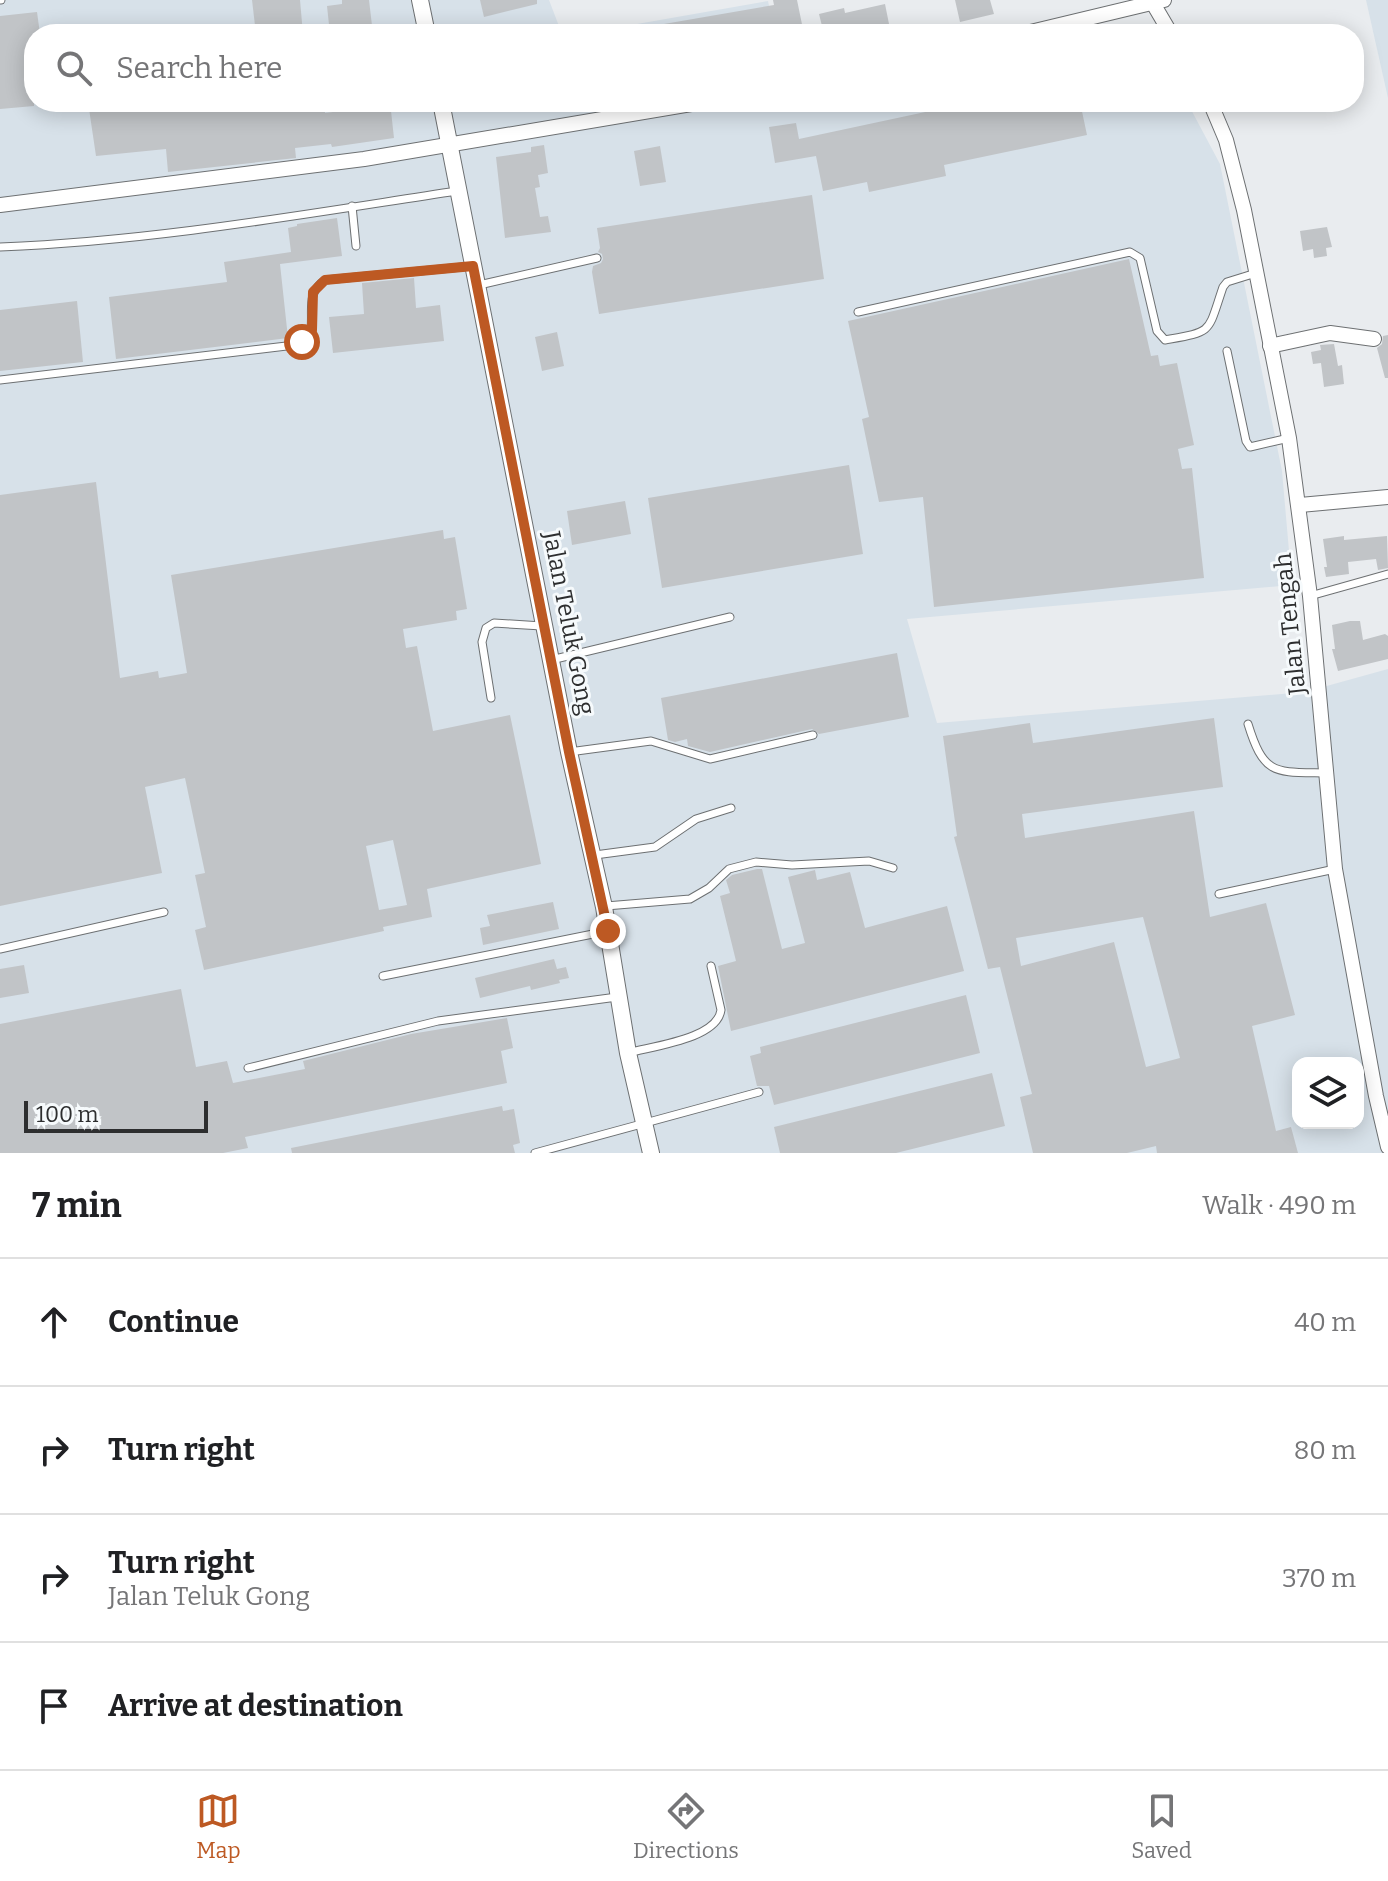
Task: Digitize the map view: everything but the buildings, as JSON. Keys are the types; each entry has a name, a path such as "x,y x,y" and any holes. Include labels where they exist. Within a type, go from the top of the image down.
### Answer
{"street":[{"path":"420,0 425,24"},
{"path":"1063,24 1156,1 1166,24"},
{"name":"Jalan Teluk Gong","path":"443,112 569,752 604,907 628,1053 651,1153"},
{"path":"0,205 364,159 643,112"},
{"name":"Jalan Tengah","path":"1214,112 1226,140 1289,438 1310,596 1335,869 1382,1095 1388,1147"},
{"path":"1270,346 1330,333 1374,339"},
{"path":"1300,505 1388,497"}],"lane":[{"path":"0,247 55,245 199,231 457,191"},
{"path":"352,206 356,246"},
{"path":"858,312 1130,252 1140,258 1157,331 1165,340 1202,333 1210,325 1227,282 1256,273"},
{"path":"476,286 597,258"},
{"path":"0,380 295,345 310,335 311,300 316,287 325,280 473,266"},
{"path":"1227,351 1246,441 1250,447 1289,438"},
{"path":"1310,596 1388,574"},
{"path":"551,660 730,617"},
{"path":"491,698 482,642 486,628 494,623 544,626"},
{"path":"1248,724 1256,752 1274,770 1327,773"},
{"path":"569,752 651,741 696,756 716,758 813,735"},
{"path":"592,855 655,847 696,819 731,808"},
{"path":"604,907 690,899 709,888 729,869 756,862 800,865 869,861 893,868"},
{"path":"1219,894 1335,869"},
{"path":"0,949 164,912"},
{"path":"383,976 608,931"},
{"path":"628,1053 711,1028 721,1010 711,966"},
{"path":"248,1068 438,1021 619,996"},
{"path":"535,1153 759,1092"}],"shaded area":[{"path":"0,0 549,0 558,24 24,24 24,112 1192,112 1220,164 1282,471 1292,585 907,619 937,723 1305,692 1388,669 1388,1153 0,1153"},
{"path":"1366,0 1388,0 1388,98"},
{"path":"768,1 773,24 637,24"}],"route":[{"path":"302,342 312,330 313,292 325,280 473,266 569,752 608,931"}]}
